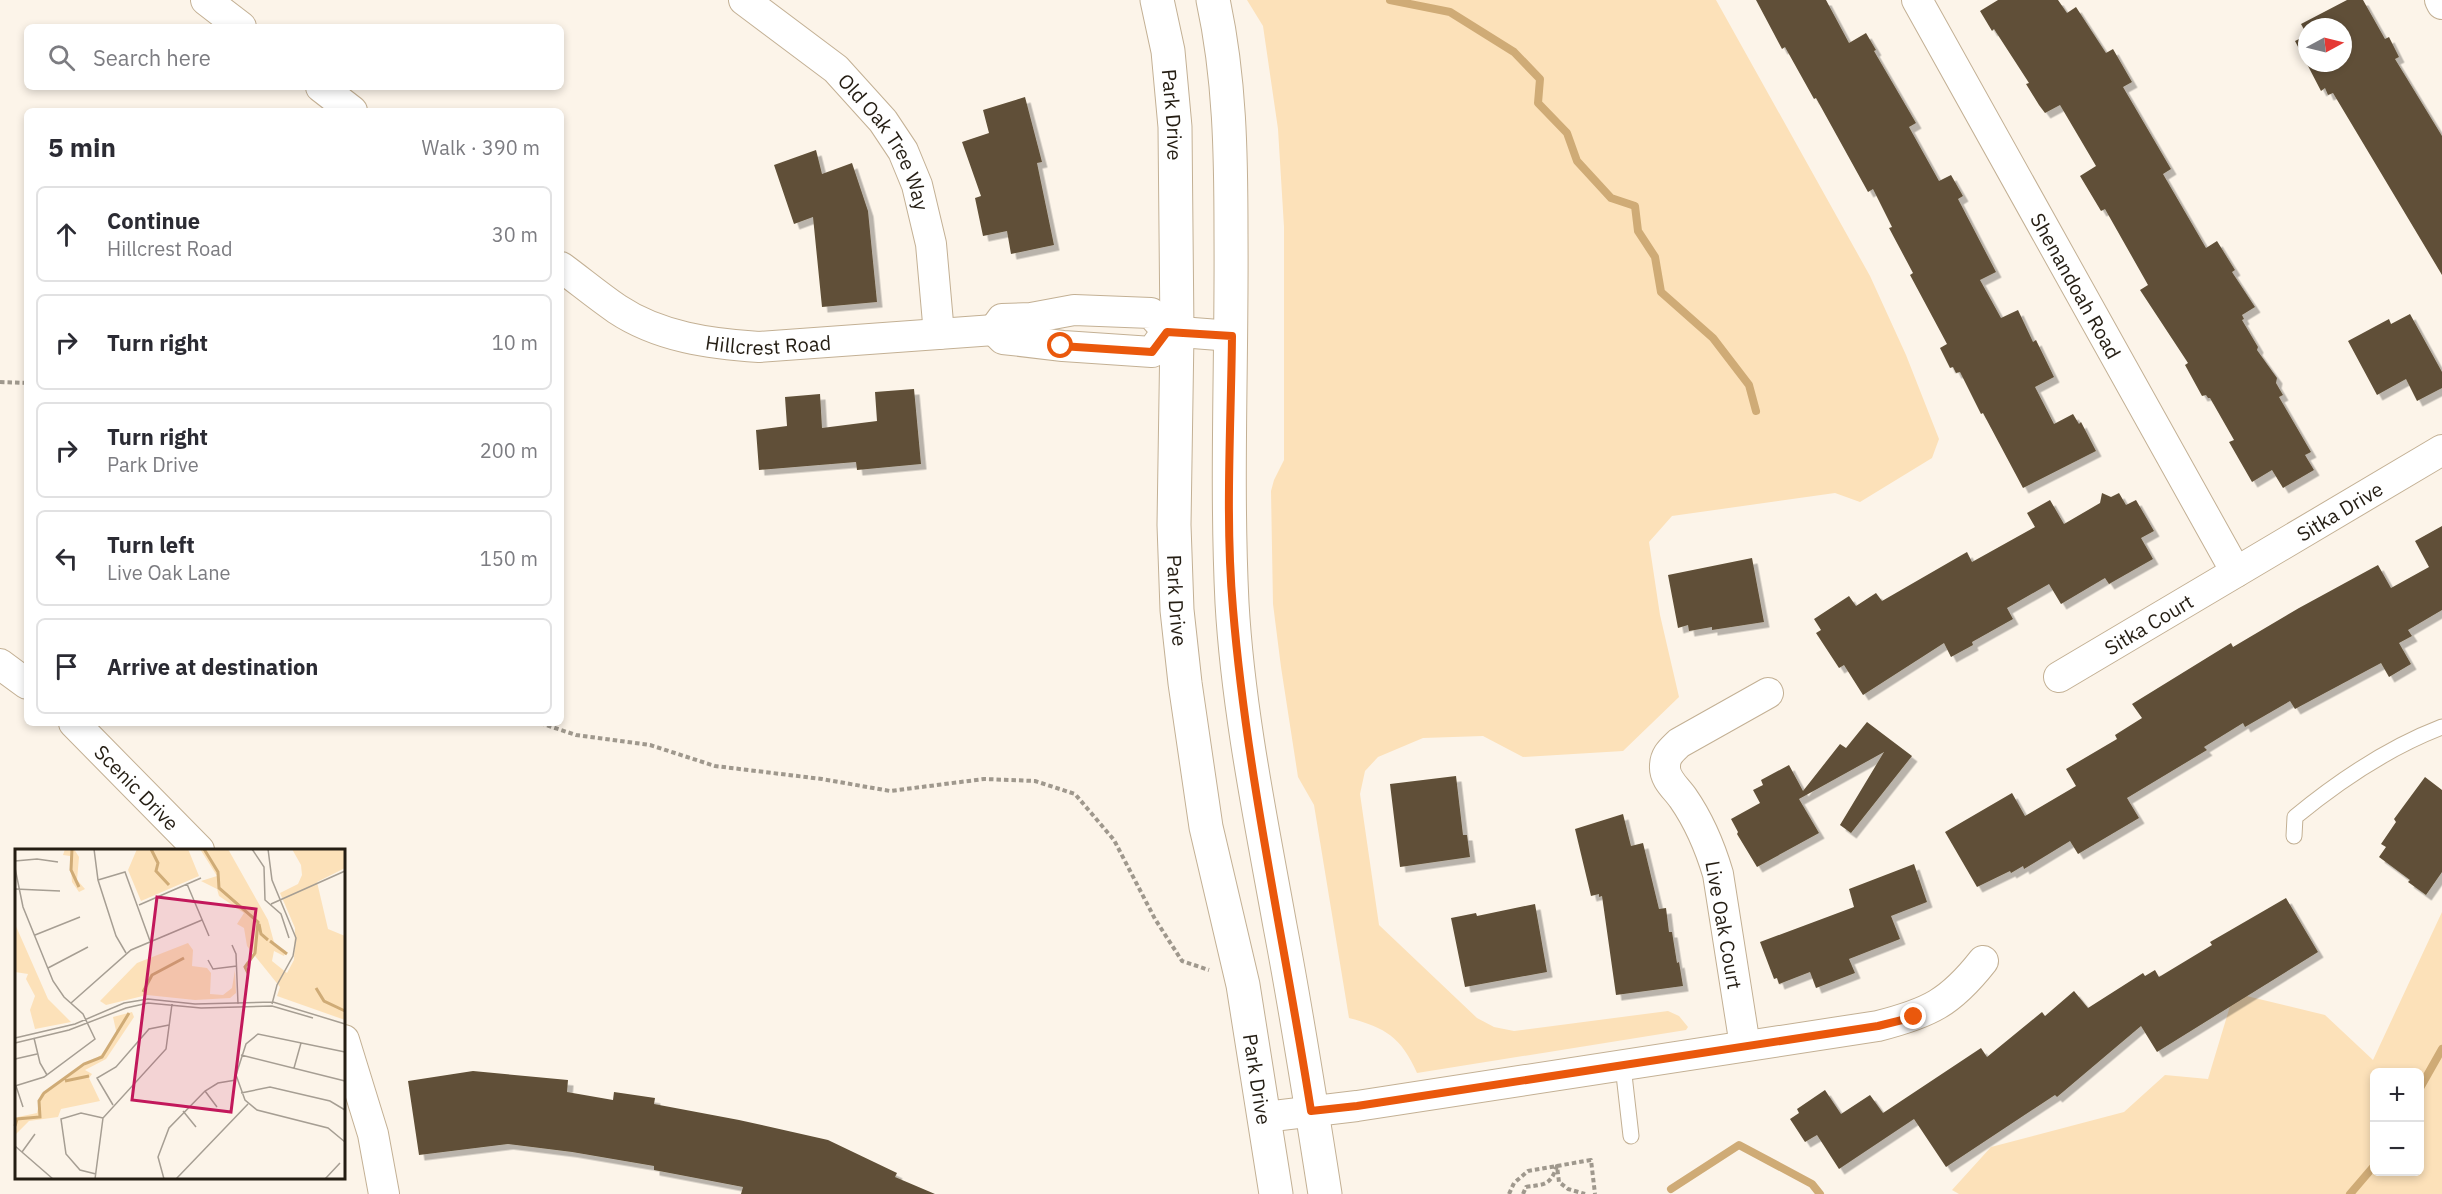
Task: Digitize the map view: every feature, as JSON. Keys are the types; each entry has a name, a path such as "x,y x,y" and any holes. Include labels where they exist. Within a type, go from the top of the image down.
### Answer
{"street":[{"path":"206,0 238,24"},
{"name":"Old Oak Tree Way","path":"744,0 836,69 875,112 903,151 917,185 931,244 939,334"},
{"name":"Park Drive","path":"1157,0 1168,51 1175,127 1172,332 1177,610 1206,827 1240,973 1276,1194"},
{"path":"1213,0 1222,42 1231,123 1230,525 1238,665 1261,819 1291,983 1324,1194"},
{"name":"Shenandoah Road","path":"1917,0 2236,572"},
{"path":"325,90 348,108"},
{"name":"Hillcrest Road","path":"564,269 619,310 652,326 685,338 722,345 759,347 994,330 1003,339 1061,346 1152,352 1172,332 1151,313 1074,310 1031,318 1002,319 994,330"},
{"path":"1061,346 1062,313"},
{"path":"1172,332 1232,336"},
{"name":"Sitka Drive","path":"2236,572 2442,450"},
{"name":"Sitka Court","path":"2060,678 2236,572"},
{"path":"0,664 24,682"},
{"name":"Live Oak Court","path":"1745,1046 1718,874 1710,848 1696,819 1669,781 1664,767 1668,753 1679,742 1768,693"},
{"name":"Scenic Drive","path":"77,726 198,849"},
{"path":"1264,1117 1623,1066 1878,1026 1914,1017 1943,1002 1965,984 1983,961"},
{"path":"345,1043 373,1134 384,1194"}],"lane":[{"path":"2294,836 2295,817 2329,789 2394,748 2442,726"},
{"path":"1623,1066 1631,1136"}],"path":[{"path":"0,382 24,383"},
{"path":"549,726 576,735 650,745 715,766 822,779 890,791 984,779 1035,781 1075,794 1114,840 1155,919 1182,961 1204,969 1240,973"},
{"path":"1509,1194 1514,1183 1528,1171 1591,1160 1595,1194"},
{"path":"1523,1194 1526,1187 1546,1184 1552,1179 1557,1166"},
{"path":"1557,1166 1559,1182 1568,1189 1585,1194"}],"shaded area":[{"path":"1247,0 1716,0 1870,276 1906,355 1939,439 1932,458 1860,502 1835,493 1672,516 1649,542 1660,615 1679,697 1623,751 1523,757 1483,736 1423,738 1378,757 1365,771 1360,794 1379,925 1477,1018 1494,1027 1514,1031 1668,1011 1679,1016 1688,1027 1686,1030 1417,1073 1405,1051 1391,1036 1383,1030 1349,1018 1314,805 1298,777 1273,604 1271,491 1284,460 1284,227 1278,129 1263,26"},
{"path":"2442,912 2442,1194 1959,1194 1952,1190 1991,1147 2124,1112 2165,1075 2208,1079 2234,993 2325,1015 2373,1060"}],"building":[{"path":"1756,0 1826,0 1849,43 1866,33 1916,123 1909,127 1939,181 1951,175 1963,196 1958,199 1996,272 1980,280 2001,318 2018,310 2033,342 2036,340 2054,377 2035,387 2054,424 2073,414 2079,424 2081,422 2096,451 2023,488 1960,372 1956,373 1953,367 1950,368 1940,348 1947,344 1910,275 1913,273 1889,228 1892,227 1873,189 1868,192 1816,98 1814,99 1785,47 1782,49"},
{"path":"1998,0 2058,0 2067,13 2076,7 2106,53 2113,49 2132,82 2123,87 2171,169 2163,174 2206,248 2217,241 2235,270 2232,272 2255,307 2242,315 2244,319 2242,320 2258,347 2257,350 2277,378 2276,383 2283,395 2279,397 2311,452 2305,455 2314,470 2283,488 2272,470 2252,482 2229,442 2234,440 2210,398 2206,395 2202,396 2185,365 2188,363 2140,290 2148,285 2105,209 2101,211 2080,176 2096,166 2060,105 2045,113 2039,105 2026,84 2029,83 1980,11"},
{"path":"2347,0 2363,0 2385,39 2389,37 2399,57 2395,59 2442,136 2442,275 2333,93 2328,95 2325,88 2321,91 2311,72 2352,72 2352,18 2312,18"},
{"path":"1025,97 1042,162 1037,163 1054,245 1011,254 1007,231 983,236 975,198 981,196 962,142 989,133 983,110"},
{"path":"816,150 822,174 852,163 868,211 877,302 822,307 813,217 794,224 774,165"},
{"path":"2410,314 2442,372 2442,388 2417,401 2406,379 2377,395 2348,341 2389,319 2391,324"},
{"path":"914,389 921,464 857,470 856,462 759,470 756,430 787,426 785,397 820,394 822,428 877,421 875,392"},
{"path":"2102,493 2111,497 2119,493 2126,505 2136,500 2154,531 2141,538 2153,559 2109,584 2105,578 2061,604 2049,584 2007,608 2013,619 1972,642 1973,645 1951,657 1944,643 1863,695 1844,665 1839,668 1816,633 1821,630 1814,619 1849,596 1856,606 1876,593 1882,601 1967,552 1972,562 2035,527 2027,513 2050,500 2064,524 2100,503"},
{"path":"2442,526 2442,610 2408,630 2412,636 2399,643 2411,664 2389,677 2381,663 2295,709 2290,701 2245,727 2243,723 2204,747 2207,750 2127,798 2139,818 2078,854 2070,841 2024,869 2023,866 1977,887 1945,832 2012,793 2025,816 2076,786 2066,769 2117,739 2115,735 2142,718 2132,704 2231,643 2233,647 2378,565 2391,588 2429,567 2415,541"},
{"path":"1752,558 1764,622 1712,630 1712,627 1689,631 1688,625 1678,628 1668,575"},
{"path":"1867,722 1912,756 1851,833 1840,825 1884,752 1799,799 1819,833 1757,867 1737,834 1731,819 1760,803 1753,790 1763,785 1761,780 1789,765 1803,791 1840,744 1846,748"},
{"path":"1456,776 1463,835 1467,835 1470,857 1400,867 1390,784"},
{"path":"2425,777 2442,790 2442,872 2426,895 2379,857 2386,847 2381,844 2396,822 2394,819"},
{"path":"1623,814 1631,846 1643,843 1659,909 1666,908 1669,932 1672,932 1683,986 1616,995 1602,896 1599,897 1599,894 1591,896 1575,829"},
{"path":"1914,864 1927,902 1891,916 1900,939 1849,959 1855,973 1816,988 1810,972 1779,984 1777,978 1774,979 1760,942 1854,907 1849,889"},
{"path":"2286,898 2318,952 2157,1052 2141,1026 2057,1097 2055,1095 1946,1167 1914,1119 1839,1169 1817,1135 1805,1142 1790,1119 1799,1113 1797,1109 1825,1090 1841,1114 1870,1095 1883,1113 1981,1048 1987,1057 2042,1012 2045,1016 2074,991 2088,1008 2143,973 2145,976 2155,970 2159,977 2212,945 2210,942"},
{"path":"1535,904 1547,972 1465,987 1451,918 1476,913 1477,916"},
{"path":"473,1071 568,1080 567,1092 613,1100 614,1092 655,1098 654,1104 828,1140 897,1173 895,1177 935,1194 741,1194 743,1187 654,1170 654,1166 508,1144 419,1155 408,1081"}],"waterway":[{"path":"1390,0 1450,12 1514,52 1540,79 1538,103 1567,133 1577,161 1611,198 1635,206 1638,231 1655,257 1661,292 1713,338 1749,385 1756,411"},
{"path":"2424,1081 2442,1049"},
{"path":"1671,1189 1739,1145 1812,1184 1820,1194"},
{"path":"2350,1194 2370,1171"}],"route":[{"path":"1061,346 1152,352 1167,332 1232,336 1230,525 1233,606 1239,676 1311,1111 1638,1064 1878,1026 1914,1017"}]}
